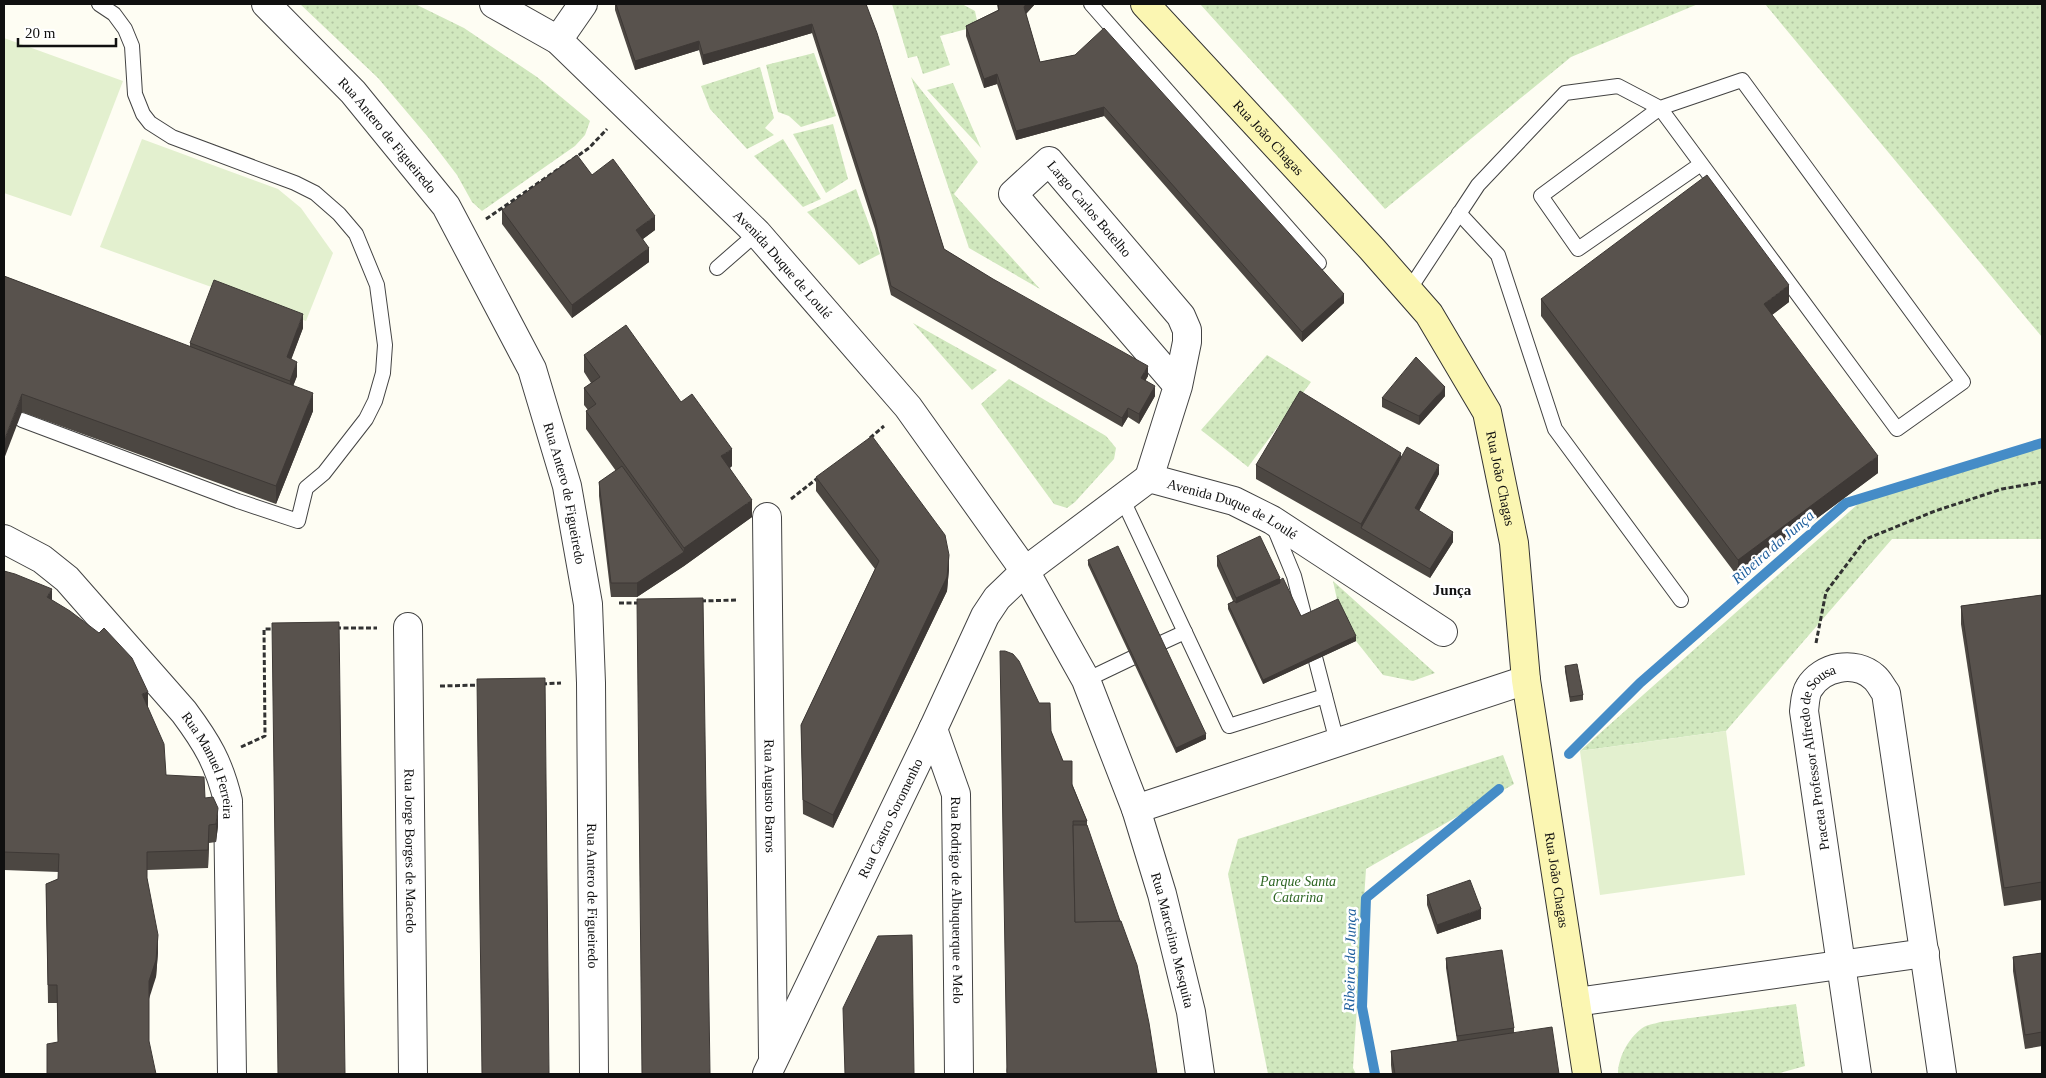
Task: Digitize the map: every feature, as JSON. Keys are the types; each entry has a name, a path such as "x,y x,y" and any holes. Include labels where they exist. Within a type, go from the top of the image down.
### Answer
{"street":[{"name":"Rua Antero de Figueiredo","path":"266,4 353,92 446,206 532,369 567,486 588,604 591,683 594,1074"},
{"name":"Avenida Duque de Loulé","path":"494,4 558,40 757,233 908,407 1025,571 1086,680 1136,810"},
{"path":"558,40 583,4"},
{"name":"Rua João Chagas","path":"1146,4 1430,314 1486,412 1514,543 1526,680 1587,1074"},
{"name":"Largo Carlos Botelho","path":"1150,478 1178,386 1187,342 1187,330 1181,316 1049,161 1014,194 1178,386"},
{"name":"Avenida Duque de Loulé","path":"1025,571 1150,478 1234,501 1272,520 1443,632"},
{"name":"Rua Augusto Barros","path":"767,517 771,1070"},
{"name":"Rua Manuel Ferreira","path":"4,539 42,559 67,579 184,712 215,759 223,778 228,801 232,1074"},
{"name":"Rua Castro Soromenho","path":"771,1070 985,616 997,598 1025,571"},
{"name":"Rua Jorge Borges de Macedo","path":"408,627 413,1074"},
{"name":"Praceta Professor Alfredo de Sousa","path":"1857,1074 1804,711 1808,689 1817,678 1835,668 1856,667 1874,677 1886,693 1942,1074"},
{"path":"1136,810 1526,680"},
{"name":"Rua Rodrigo de Albuquerque e Melo","path":"933,729 956,794 959,1074"},
{"name":"Rua Marcelino Mesquita","path":"1136,810 1162,894 1180,966 1191,1012 1200,1074"},
{"path":"1576,1002 1924,953"}],"lane":[{"path":"22,420 238,501 298,521 306,488 324,473 366,419 375,401 383,373 385,345 377,285 356,234 339,214 315,193 295,183 172,137 150,123 142,114 135,94 132,46 125,29 114,14 99,4"},
{"path":"1092,4 1319,263"},
{"path":"1409,290 1478,185 1565,93 1618,86 1660,108 1702,164 1897,429 1963,382 1742,80 1660,108 1541,196 1578,250 1702,164"},
{"path":"1460,213 1498,255 1555,429 1681,600"},
{"path":"717,268 757,233"},
{"path":"1122,498 1229,726 1325,696"},
{"path":"1272,520 1294,576 1337,742"},
{"path":"1161,644 1185,632"},
{"path":"1086,680 1132,658"}],"path":[{"path":"502,208 588,148"},
{"path":"865,442 872,436"},
{"path":"767,517 820,477"},
{"path":"1808,689 1826,592 1866,539 1935,511 2002,489 2042,482"},
{"path":"692,601 768,599"},
{"path":"588,604 645,603"},
{"path":"331,628 408,627"},
{"path":"215,759 265,736 264,630 283,629"},
{"path":"533,684 591,683"},
{"path":"409,686 486,685"}],"green space":[{"path":"300,4 415,4 464,28 537,77 590,121 585,135 575,146 482,211 472,202 457,175 428,137 378,78"},
{"path":"892,4 962,4 975,11 978,26 940,36 950,65 923,74 917,56 908,58"},
{"path":"1200,4 1698,4 1571,57 1385,209"},
{"path":"1765,4 2042,4 2042,337"},
{"path":"4,38 123,81 71,216 4,193"},
{"path":"814,53 836,116 801,127 789,116 778,112 766,65"},
{"path":"760,67 774,118 765,128 774,135 747,149 710,109 701,86"},
{"path":"911,77 978,162 954,194 1040,289 969,248"},
{"path":"953,83 981,148 927,90"},
{"path":"833,124 848,179 826,193 793,134"},
{"path":"142,139 278,189 301,208 333,253 306,321 100,247"},
{"path":"783,139 821,199 803,207 754,156"},
{"path":"856,189 880,254 859,265 807,212"},
{"path":"913,323 997,370 972,390"},
{"path":"1267,355 1311,382 1248,467 1201,430"},
{"path":"1009,379 1106,436 1116,448 1114,459 1075,502 1067,508 1054,504 981,404"},
{"path":"2042,442 2042,539 1892,539 1726,731 1580,751 1858,504"},
{"path":"1333,581 1435,673 1413,681 1383,675 1356,641 1338,604"},
{"path":"1726,731 1745,875 1600,895 1580,751"},
{"name":"Parque Santa Catarina","path":"1503,755 1514,784 1366,869 1353,1068 1356,1074 1268,1074 1228,874 1238,839"},
{"path":"1796,1004 1805,1066 1776,1074 1618,1074 1622,1055 1628,1043 1636,1033 1647,1026 1660,1022"}],"building":[{"path":"616,4 866,4 877,33 944,249 993,279 1148,366 1141,378 1155,386 1139,414 1128,408 1122,418 891,286 875,220 812,24 703,55 699,41 635,61"},
{"path":"998,4 1026,4 1024,7 1040,62 1075,55 1104,28 1344,294 1302,332 1104,107 1016,131 997,74 984,79 966,26 999,10"},
{"path":"577,155 592,175 613,159 655,216 636,230 649,248 572,305 502,210"},
{"path":"1707,175 1789,285 1764,304 1878,456 1738,560 1541,299"},
{"path":"4,276 313,393 276,486 22,394 4,441"},
{"path":"214,280 303,314 287,357 297,362 290,381 190,343"},
{"path":"626,325 681,402 692,394 732,449 721,456 752,500 684,548 586,411 596,404 584,388 600,377 584,355"},
{"path":"1416,357 1445,387 1419,416 1382,398"},
{"path":"1300,391 1401,453 1361,524 1256,465"},
{"path":"872,436 945,535 949,555 947,577 833,815 803,800 801,725 879,561 816,477"},
{"path":"1407,447 1439,465 1415,508 1453,532 1430,569 1361,528"},
{"path":"622,466 684,552 637,583 611,583 599,482"},
{"path":"1260,536 1280,578 1236,598 1217,556"},
{"path":"1118,546 1206,734 1176,748 1088,560"},
{"path":"4,571 52,589 47,597 70,611 99,633 104,628 132,658 148,692 142,694 164,744 166,775 204,777 205,798 213,797 218,808 216,824 209,825 208,850 147,852 147,878 158,935 156,960 149,981 149,1041 156,1074 47,1074 47,1044 58,1042 57,985 48,985 46,884 58,879 59,854 4,852"},
{"path":"1283,578 1301,616 1338,599 1356,636 1263,680 1228,604 1235,601 1236,603 1280,583 1280,580"},
{"path":"2042,595 2042,882 2004,888 1961,606"},
{"path":"703,598 710,1074 642,1074 637,599"},
{"path":"339,622 345,1074 278,1074 272,623"},
{"path":"1000,651 1013,654 1019,661 1039,703 1050,703 1051,731 1063,761 1072,761 1072,785 1087,821 1073,821 1075,922 1121,921 1137,965 1157,1074 1007,1074"},
{"path":"1577,664 1583,695 1570,697 1565,666"},
{"path":"545,678 549,1074 482,1074 477,679"},
{"path":"1073,825 1087,825 1120,921 1075,922"},
{"path":"1470,880 1481,909 1437,925 1427,895"},
{"path":"912,935 914,1074 845,1074 843,1008 878,936"},
{"path":"1502,950 1514,1028 1457,1036 1446,958"},
{"path":"2042,953 2042,1032 2025,1035 2013,957"},
{"path":"1552,1027 1559,1074 1395,1074 1391,1051"}],"waterway":[{"name":"Ribeira da Junça","path":"1569,754 1640,683 1846,503 2042,443"},
{"name":"Ribeira da Junça","path":"1375,1074 1362,1007 1366,898 1499,789"}],"district":[{"name":"Junça","path":"1452,590"}]}
